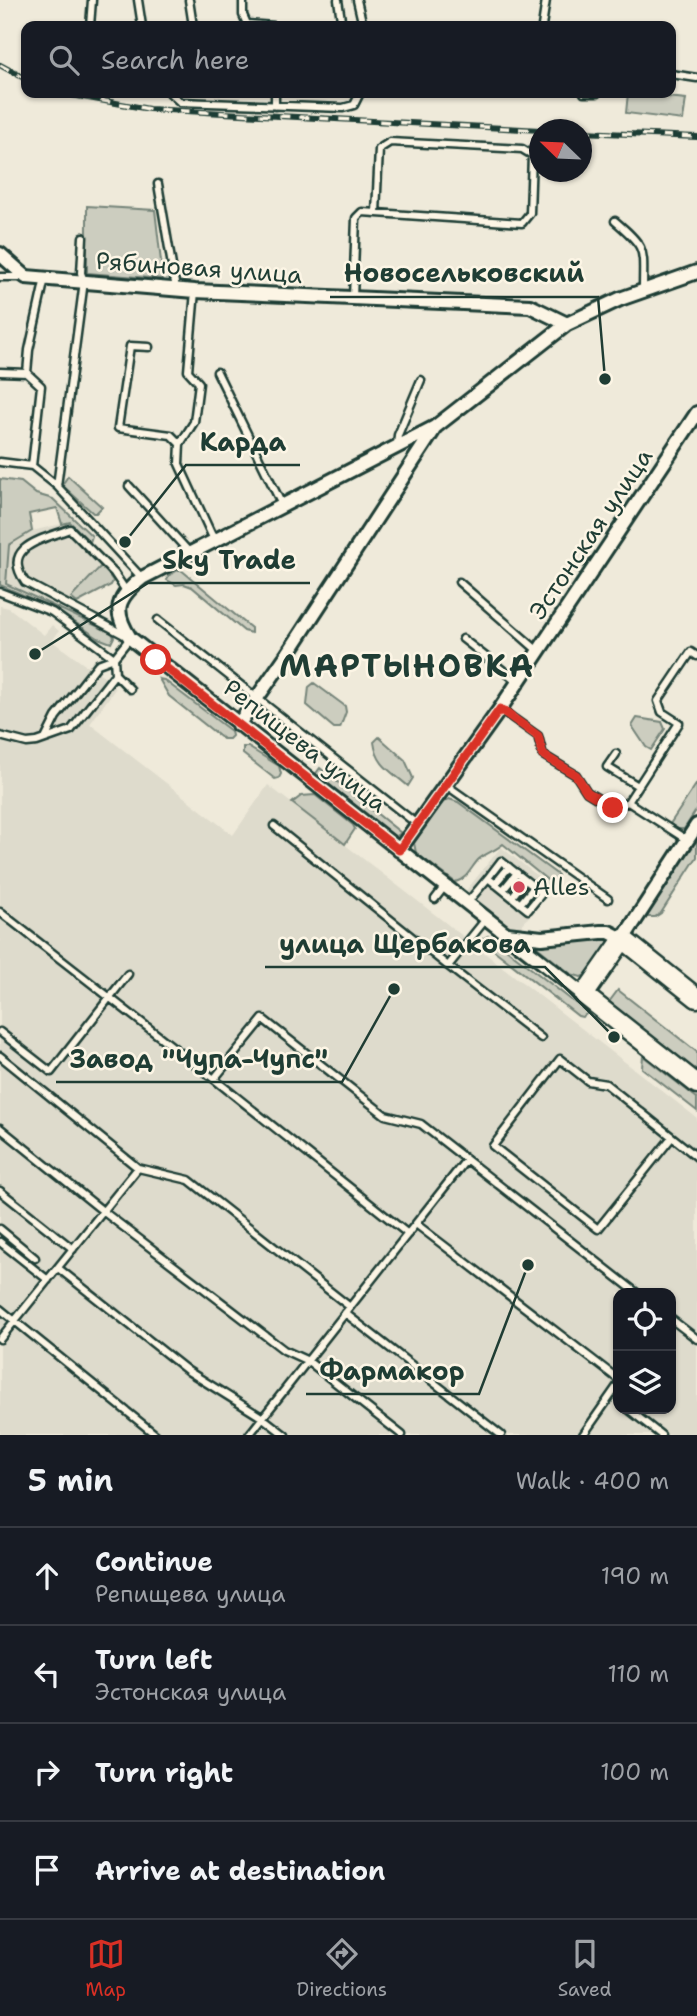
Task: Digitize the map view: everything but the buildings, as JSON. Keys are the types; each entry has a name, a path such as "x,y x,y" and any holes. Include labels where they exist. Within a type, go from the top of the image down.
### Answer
{"street":[{"path":"0,254 26,277"},
{"path":"126,591 142,578 435,428 567,324 620,299 697,272"},
{"name":"Рябиновая улица","path":"26,277 195,291 530,306 567,324"},
{"name":"Эстонская улица","path":"399,850 500,709 697,413"},
{"path":"239,725 435,428"},
{"name":"Репищева улица","path":"126,591 118,614 121,625 130,638 697,1084"},
{"path":"583,995 697,825"},
{"path":"506,934 542,938 609,932 623,939 697,999"}],"lane":[{"path":"90,21 92,0"},
{"path":"138,0 141,21"},
{"path":"189,0 192,21"},
{"path":"243,0 246,21"},
{"path":"338,0 341,21"},
{"path":"356,0 362,21"},
{"path":"543,21 546,0"},
{"path":"676,75 697,78"},
{"path":"176,98 180,102 344,108 354,105 358,98"},
{"path":"275,98 275,106"},
{"path":"353,298 356,218 362,212 376,213 522,223 530,213 532,155 522,149 390,142 379,149 376,213"},
{"path":"158,184 176,289"},
{"path":"615,221 641,245 643,291"},
{"path":"57,486 84,281 81,273 83,237"},
{"path":"0,277 26,277"},
{"path":"27,373 29,350 45,278"},
{"path":"195,291 188,371 199,383 194,422 180,443 179,464 215,542"},
{"path":"149,347 130,346 118,428 171,435 180,443"},
{"path":"0,372 27,373 41,386 32,466"},
{"path":"217,372 283,506"},
{"path":"397,447 397,435 421,380"},
{"path":"0,462 32,466 57,486 142,578"},
{"path":"129,486 191,554"},
{"path":"45,738 56,717 98,664 114,658 130,638 25,582 18,572 18,558 22,550 70,529 114,573 126,591"},
{"path":"459,582 538,651"},
{"path":"0,592 52,612 114,658 115,674 130,689"},
{"path":"158,620 418,825"},
{"path":"463,639 518,682"},
{"path":"500,709 538,736 543,755 576,775 587,792 613,808 628,802 679,723 662,712 658,701 691,652 697,656"},
{"path":"0,736 27,743 71,730 115,674"},
{"path":"616,754 607,767 638,786"},
{"path":"446,785 608,898"},
{"path":"628,802 687,840"},
{"path":"274,826 541,1038"},
{"path":"467,903 501,861 542,893 528,910 488,878"},
{"path":"495,884 509,867"},
{"path":"503,890 517,873"},
{"path":"512,897 525,880"},
{"path":"435,899 445,886"},
{"path":"0,912 408,1234"},
{"path":"448,966 486,919"},
{"path":"0,1032 51,1072 128,974"},
{"path":"214,1079 262,1019 386,1115 421,1124 631,1288"},
{"path":"0,1056 138,1168 189,1180 501,1435"},
{"path":"672,1137 598,1229 493,1146 560,1059 588,1081 606,1084 697,1157"},
{"path":"0,1128 104,1212 284,1350 308,1361 402,1435"},
{"path":"249,1435 466,1160"},
{"path":"0,1339 138,1168"},
{"path":"0,1191 73,1249"},
{"path":"416,1224 613,1375"},
{"path":"0,1229 35,1258"},
{"path":"0,1242 48,1280"},
{"path":"58,1268 188,1371 285,1435"},
{"path":"0,1309 156,1435"},
{"path":"676,1323 697,1339"},
{"path":"583,1435 613,1392"},
{"path":"634,1414 661,1435"}],"shaded area":[{"path":"628,98 686,99 683,120 626,113"},
{"path":"87,206 155,210 163,279 87,273"},
{"path":"68,476 102,507 96,513 62,485"},
{"path":"0,479 21,482 36,494 53,499 92,536 90,542 70,522 62,524 57,508 29,514 32,531 9,545 6,584 112,633 114,637 111,643 98,638 55,609 0,585"},
{"path":"70,522 108,560 62,609 6,584 9,544 32,531"},
{"path":"100,567 104,568 113,581 111,585 77,603 71,598"},
{"path":"180,569 251,628 251,633 244,631 192,587 176,585 167,580 168,576"},
{"path":"0,606 9,608 44,635 52,625 59,631 52,641 102,675 115,689 90,724 233,835 268,785 697,1118 697,1435 0,1435"},
{"path":"159,679 164,680 231,731 232,736 223,739 169,696"},
{"path":"314,683 345,706 346,712 340,728 334,728 307,705 309,687"},
{"path":"637,718 662,722 665,729 651,750 632,726"},
{"path":"379,737 405,760 413,778 408,786 378,757 374,742"},
{"path":"243,747 248,747 279,766 279,778 275,779 243,754"},
{"path":"320,768 401,833 395,837 390,835 314,776"},
{"path":"697,783 697,809 684,829 677,829 670,824"},
{"path":"315,795 353,825 355,829 345,844 292,803 301,796"},
{"path":"449,799 458,802 558,875 556,884 551,883 503,844 479,859 466,876 455,882 416,853 414,843 443,802"},
{"path":"697,837 697,857 661,913 655,917 646,917"},
{"path":"501,847 553,888 516,932 465,892"},
{"path":"488,936 588,1013 582,1017 578,1016 481,940"},
{"path":"604,937 608,939 608,944 604,956 591,971 581,977 571,974 537,947 540,944"},
{"path":"618,990 697,1052 697,1072 609,1002"},
{"path":"643,1056 697,1098 697,1111 642,1068"}],"railway":[{"path":"0,65 21,76"},
{"path":"88,98 149,109 529,129"},
{"path":"592,132 697,137"}],"place":[{"name":"Новосельковский","path":"605,379"},
{"name":"Карда","path":"125,542"},
{"name":"Sky Trade","path":"35,654"},
{"name":"Alles","path":"519,887"},
{"name":"Завод \"Чупа-Чупс\"","path":"394,989"},
{"name":"улица Щербакова","path":"614,1037"},
{"name":"Фармакор","path":"528,1265"}],"district":[{"name":"МАРТЫНОВКА","path":"407,665"}],"route":[{"path":"156,660 399,850 500,709 538,736 543,755 576,775 587,792 613,808"}]}
